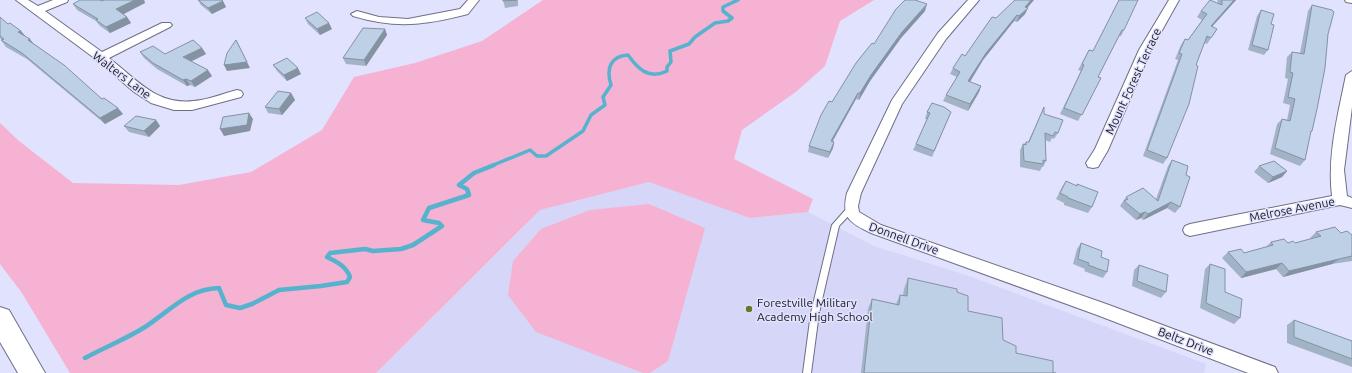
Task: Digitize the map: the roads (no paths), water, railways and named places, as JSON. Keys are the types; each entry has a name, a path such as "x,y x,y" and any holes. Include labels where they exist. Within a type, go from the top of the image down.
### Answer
{"highway":[{"path":"0,318 32,373"}],"street":[{"name":"Walters Lane","path":"21,0 38,10 85,47 101,57 140,91 166,104 194,105 237,94"},
{"path":"38,10 63,0"},
{"path":"357,14 378,20 408,22 464,12 474,0"},
{"path":"851,209 854,193 896,104 942,36 974,0"},
{"name":"Mount Forest Terrace","path":"1093,163 1101,150 1145,50 1174,0"},
{"path":"101,57 166,25"},
{"name":"Melrose Avenue","path":"1190,230 1346,202 1337,185 1339,156 1352,75"},
{"name":"Donnell Drive","path":"851,209 853,215 862,222 876,229 1103,310"},
{"name":"Beltz Drive","path":"1103,310 1269,373"}],"lane":[{"path":"807,373 815,313 836,225 851,209"}],"waterway":[{"path":"491,166 530,150 537,156 546,156 583,131 591,115 605,105 603,97 611,85 609,69 613,61 617,58 628,55 644,72 655,74 667,71 667,67 671,62 670,51 689,44 695,37 715,23 728,21 732,18 723,11 723,7 738,0"},
{"path":"85,358 138,331 179,302 197,292 219,288 226,305 240,308 252,304 279,290 347,282 350,277 348,273 341,265 327,257 330,253 365,249 373,251 401,249 413,245 442,226 439,223 423,220 429,208 469,195 467,189 459,185 474,173 494,165"}],"place":[{"name":"Forestville Military Academy High School","path":"749,309"}]}
